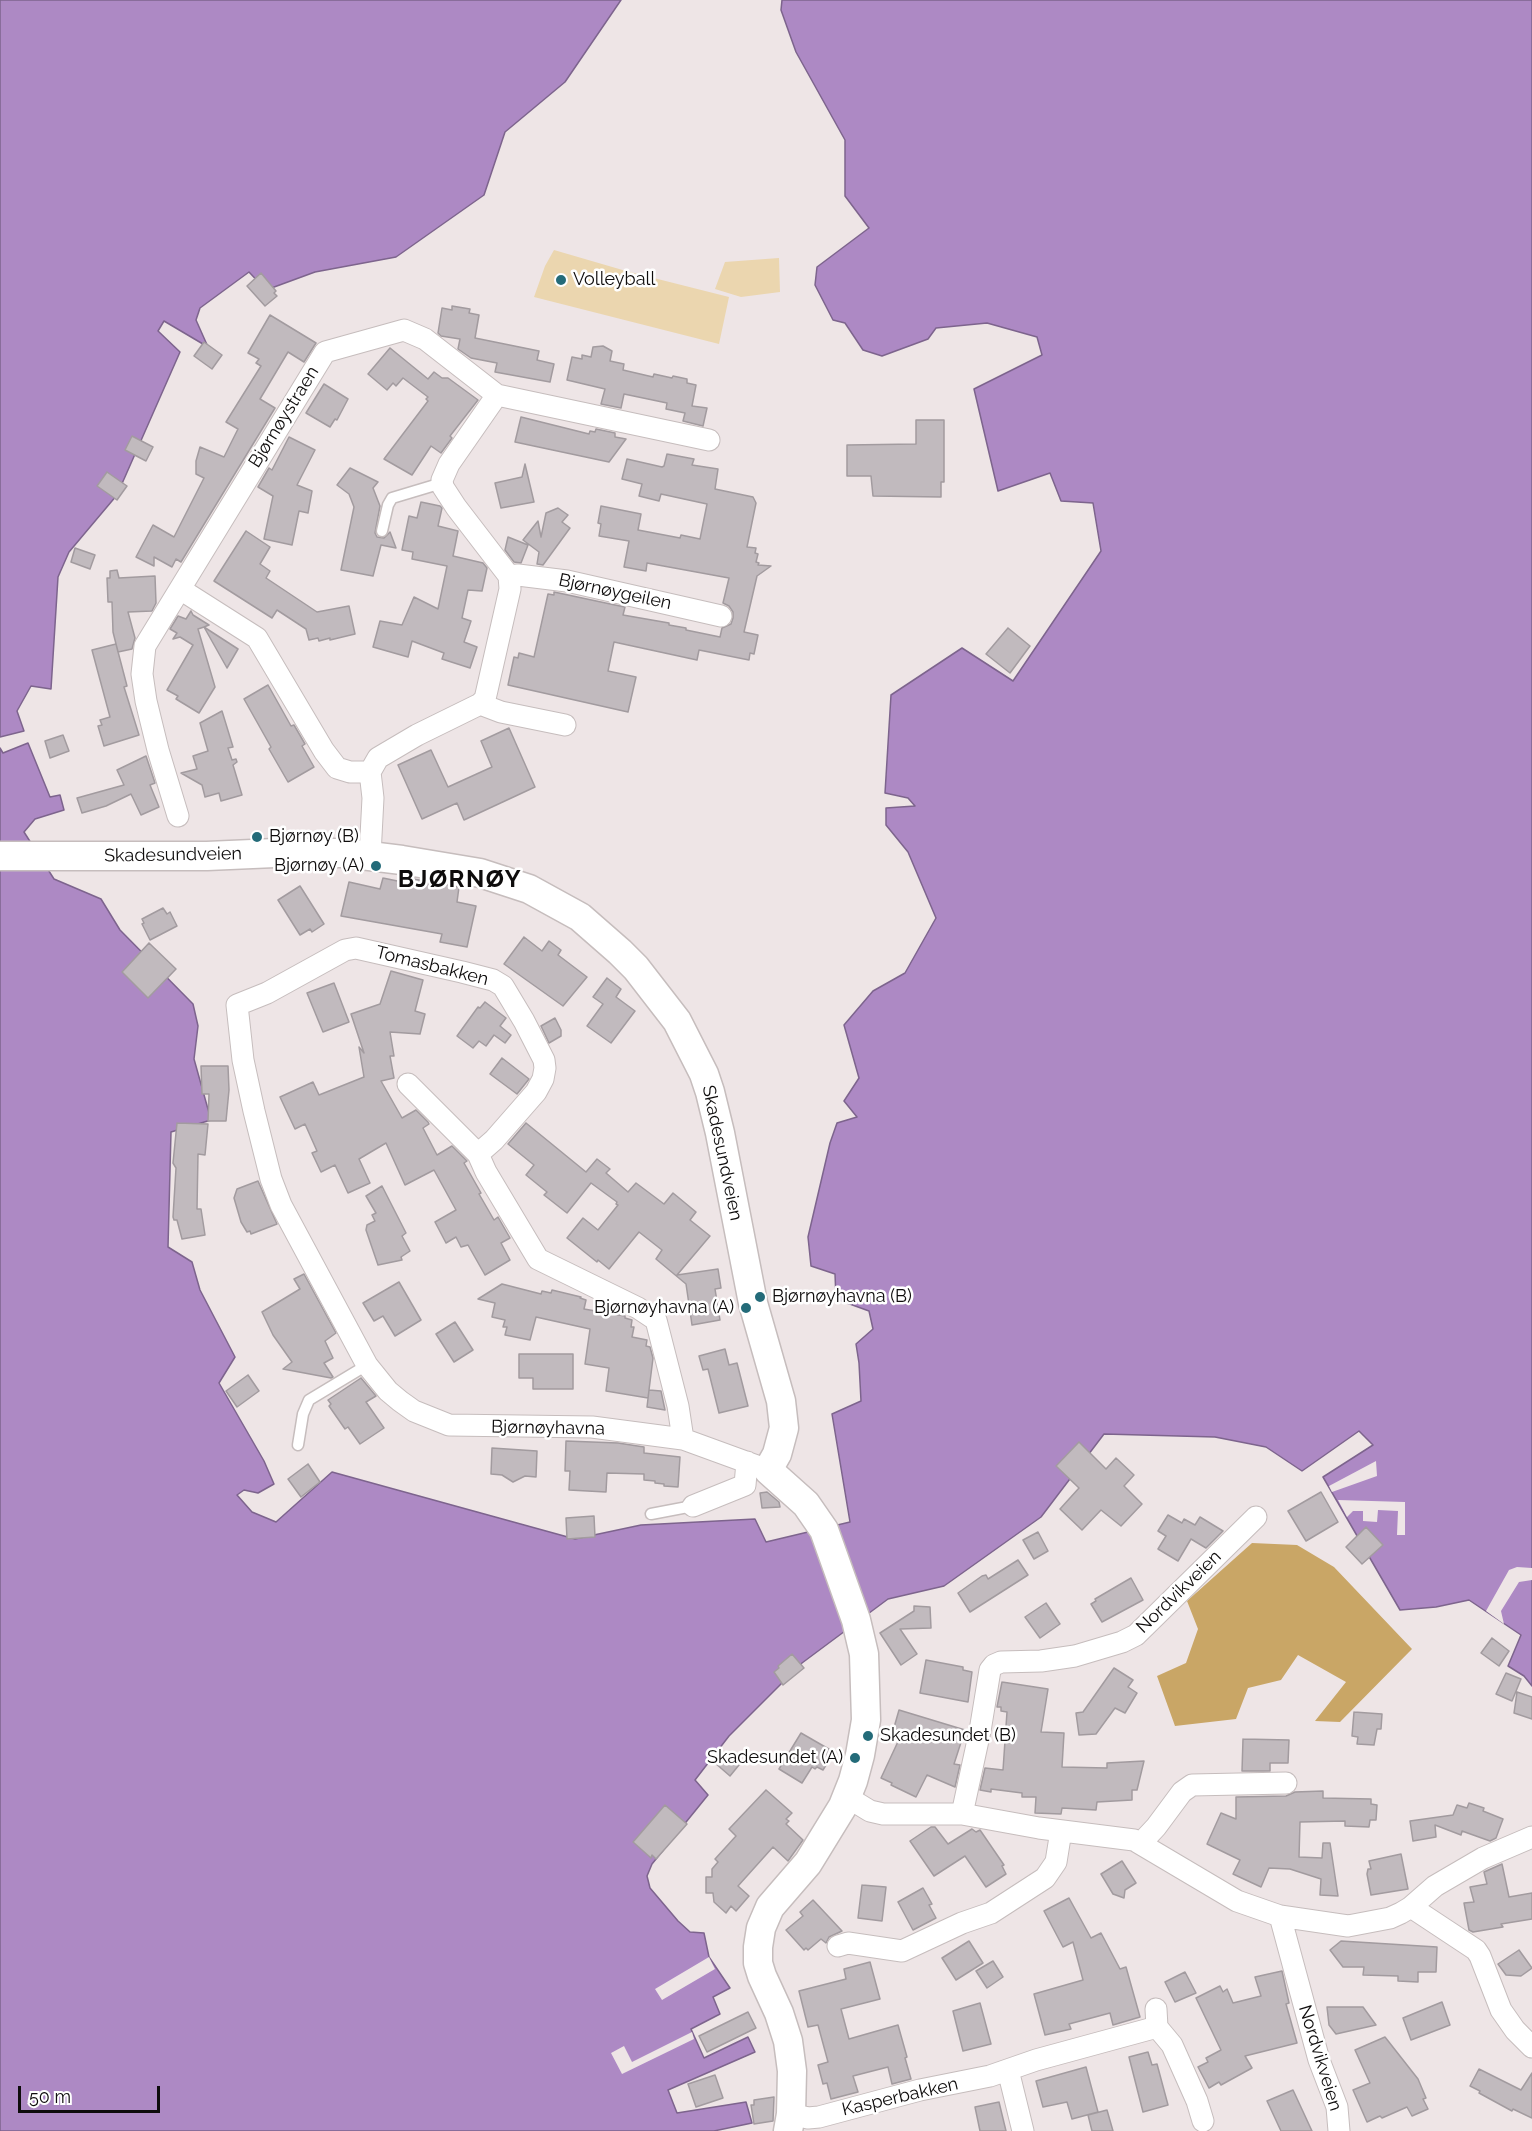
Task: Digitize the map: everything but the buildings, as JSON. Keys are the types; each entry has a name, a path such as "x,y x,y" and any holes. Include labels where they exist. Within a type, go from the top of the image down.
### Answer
{"street":[{"name":"Bjørnøystraen","path":"178,816 144,690 142,666 148,639 326,352 404,330 425,339 497,395 709,440"},
{"path":"370,855 373,809 370,772 378,758 480,704 489,690 510,589 509,576 456,507 442,483 443,474 497,395"},
{"name":"Bjørnøygeilen","path":"509,576 567,581 721,616"},
{"path":"180,589 257,638 324,751 337,768 350,772 370,772"},
{"path":"480,704 501,712 565,725"},
{"name":"Skadesundveien","path":"0,856 207,856 275,853 370,855 480,873 529,889 580,917 621,952 677,1021 704,1074 710,1092 723,1144 753,1303 783,1410 783,1434 763,1469"},
{"name":"Tomasbakken","path":"241,1036 237,1005 267,993 349,949 368,950 497,982 506,990 524,1021 544,1060 545,1068 536,1092 494,1140 478,1154"},
{"name":"Bjørnøyhavna","path":"241,1036 243,1060 271,1179 297,1237 367,1365 388,1391 400,1401 414,1412 449,1425 592,1427 683,1439 763,1469"},
{"path":"408,1084 478,1154 486,1172 538,1259 638,1308 656,1320 678,1406 683,1439"},
{"path":"693,1506 745,1485 763,1469 806,1504 824,1530 856,1620 864,1654 866,1720 860,1755 847,1797 808,1863 770,1907 761,1928 758,1963 788,2041 792,2071 790,2122"},
{"name":"Nordvikveien","path":"962,1814 980,1731 990,1670 994,1665 1001,1662 1066,1658 1122,1642 1136,1635 1256,1517"},
{"path":"1141,1843 1182,1792 1192,1785 1286,1783"},
{"path":"847,1797 870,1811 883,1814 962,1814 1061,1831 1127,1839 1141,1843 1237,1901 1280,1916 1356,1925 1390,1918 1412,1907 1428,1890 1444,1880 1483,1858 1532,1837"},
{"path":"838,1946 848,1943 902,1951 962,1923 991,1913 1045,1878 1056,1862 1061,1831"},
{"path":"1412,1907 1476,1950 1501,2010 1515,2030 1532,2047"},
{"name":"Nordvikveien","path":"1280,1916 1318,2060 1337,2107 1339,2131"},
{"name":"Kasperbakken","path":"790,2122 819,2117 920,2090 960,2083 1008,2070 1157,2018 1172,2045 1197,2101 1203,2121"},
{"path":"1008,2070 1023,2131"}],"lane":[{"path":"382,531 392,498 442,483"},
{"path":"298,1445 303,1414 309,1400 367,1365"},
{"path":"651,1514 693,1506"}],"shaded area":[{"path":"0,0 621,0 565,82 505,132 484,195 396,257 315,272 266,290 249,272 200,308 196,320 208,347 164,321 158,331 180,352 117,495 69,552 58,577 51,689 31,686 17,711 24,731 0,737"},
{"path":"782,0 1532,0 1532,1686 1524,1676 1508,1666 1521,1635 1469,1600 1436,1607 1400,1610 1323,1477 1373,1445 1359,1431 1302,1471 1266,1447 1215,1437 1104,1434 1041,1517 944,1586 888,1599 802,1663 729,1736 695,1780 708,1795 652,1864 647,1876 650,1888 690,1932 704,1933 709,1957 730,1988 713,1997 720,2014 691,2029 704,2058 748,2037 755,2052 668,2090 677,2113 746,2102 752,2123 714,2131 0,2131 0,748 3,753 28,743 50,797 60,795 64,810 35,819 24,832 54,879 101,899 120,930 193,1004 198,1026 194,1059 211,1120 171,1132 168,1247 192,1262 200,1290 235,1357 219,1383 264,1461 274,1484 258,1493 244,1490 237,1495 252,1512 276,1522 332,1472 575,1539 641,1525 755,1519 766,1542 850,1522 832,1414 861,1401 856,1344 873,1329 869,1311 836,1299 835,1274 811,1266 808,1237 830,1143 837,1123 857,1117 844,1101 859,1078 844,1025 873,991 905,973 936,918 908,852 886,825 886,808 915,806 908,798 885,793 891,695 962,648 1013,681 1101,551 1093,503 1061,501 1050,473 998,491 974,389 1042,355 1037,337 987,323 936,328 928,339 882,356 863,350 845,323 833,320 815,285 817,267 869,228 845,196 845,140 796,52 781,10"},
{"path":"554,250 729,297 719,344 534,297 545,266"},
{"path":"779,258 780,292 741,297 715,289 725,262"},
{"path":"1252,1543 1297,1545 1334,1567 1412,1649 1340,1722 1315,1721 1346,1682 1298,1655 1281,1680 1248,1688 1236,1719 1175,1726 1157,1676 1186,1663 1198,1629 1187,1601"}],"pier":[{"path":"1376,1461 1377,1476 1332,1492 1329,1486"},
{"path":"1338,1500 1405,1502 1405,1535 1397,1535 1398,1511 1378,1510 1377,1522 1363,1521 1363,1511 1353,1511 1347,1517"},
{"path":"1517,1567 1532,1568 1532,1580 1519,1582 1501,1611 1504,1624 1486,1611 1509,1570"},
{"path":"709,1957 715,1969 662,2000 655,1989"},
{"path":"692,2032 694,2039 622,2074 611,2053 624,2046 632,2062"}],"place":[{"name":"Volleyball","path":"561,280"},
{"name":"Bjørnøy (B)","path":"257,837"},
{"name":"Bjørnøy (A)","path":"376,866"},
{"name":"Bjørnøyhavna (B)","path":"760,1297"},
{"name":"Bjørnøyhavna (A)","path":"746,1308"},
{"name":"Skadesundet (B)","path":"868,1736"},
{"name":"Skadesundet (A)","path":"855,1758"}],"district":[{"name":"BJØRNØY","path":"460,880"}]}
